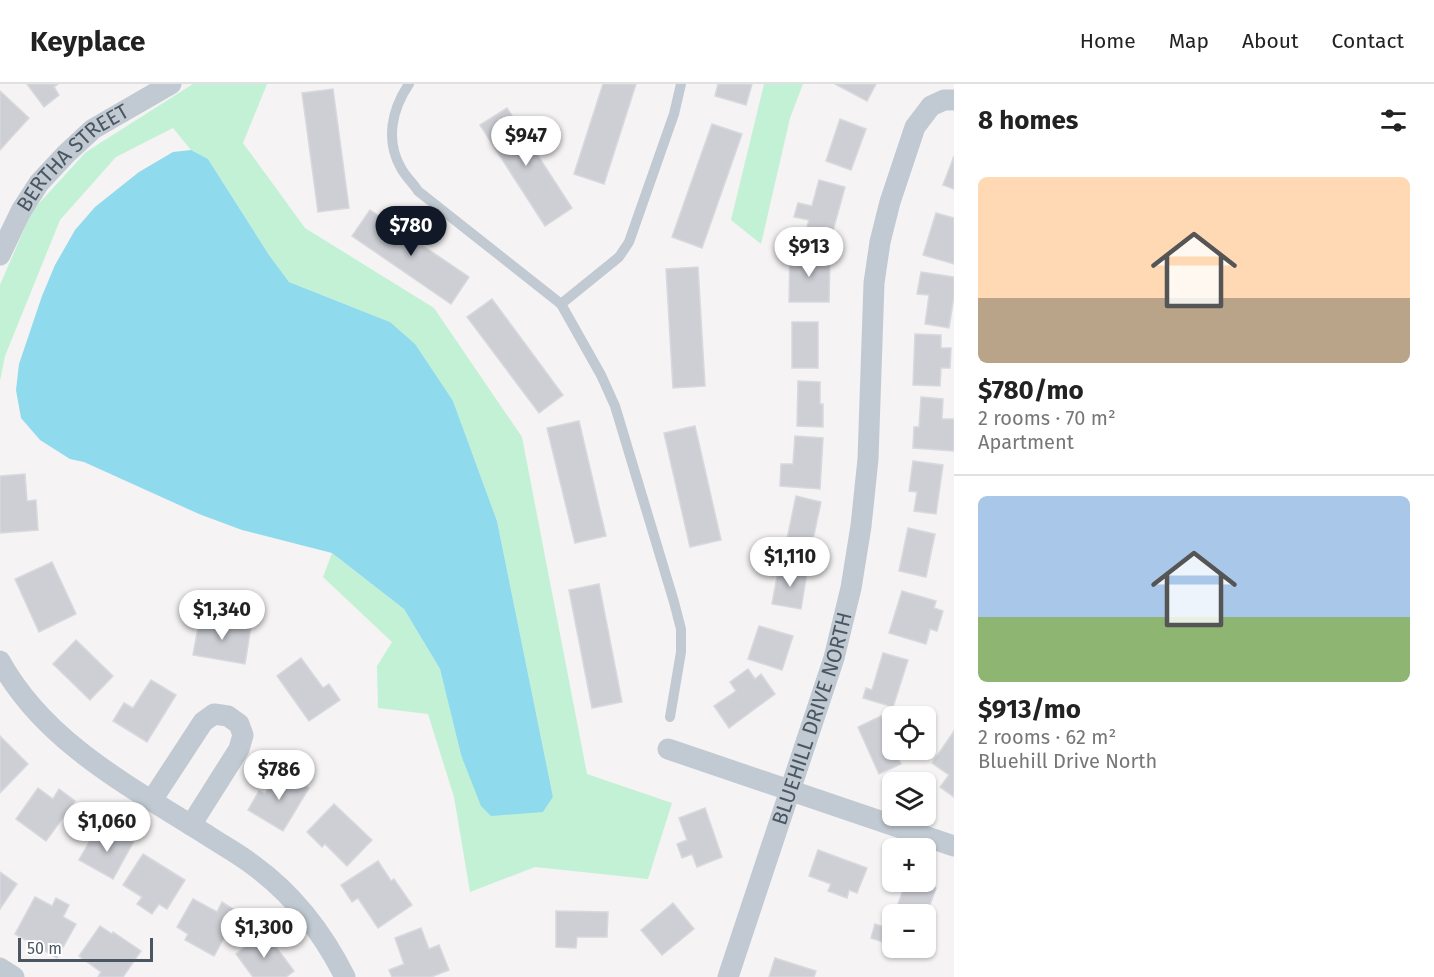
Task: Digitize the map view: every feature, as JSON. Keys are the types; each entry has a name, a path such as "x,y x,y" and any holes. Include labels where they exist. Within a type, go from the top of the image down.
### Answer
{"street":[{"name":"BERTHA STREET","path":"0,255 21,211 39,183 66,154 93,129 171,84"},
{"name":"BLUEHILL DRIVE NORTH","path":"728,977 834,658 851,588 861,526 868,459 874,283 879,242 915,127 931,106 944,100 954,100"},
{"path":"0,661 37,712 68,743 102,769 253,864 281,888 315,926 345,977"},
{"path":"152,800 203,722 214,714 228,716 239,724 243,735 239,749 191,825"},
{"path":"668,749 954,846"},
{"path":"0,968 14,977"}],"lane":[{"path":"409,84 400,97 392,121 392,145 401,168 418,191 561,304 601,375 615,406 681,629 681,652 670,717"},
{"path":"561,304 619,257 629,242 674,114 681,84"}],"green space":[{"path":"193,84 267,84 243,143 305,228 434,308 522,437 587,774 672,803 648,879 535,867 470,892 454,797 428,714 378,708 377,666 392,642 323,577 332,553 404,609 440,669 461,755 543,812 553,797 497,521 453,401 390,322 289,282 269,255 208,159 191,150 173,128 116,157 60,220 5,356 0,381 0,285 32,211 86,152"},
{"path":"764,84 803,84 790,118 761,244 731,220"}],"water":[{"path":"191,150 208,159 269,255 289,282 390,322 415,344 453,401 497,521 553,797 543,812 491,816 481,806 461,755 440,669 404,609 332,553 242,530 199,514 84,462 70,459 40,440 21,418 16,390 19,364 42,296 55,265 75,230 95,207 139,172 173,152"}],"building":[{"path":"27,84 58,84 54,87 59,95 44,107"},
{"path":"603,84 636,84 604,184 574,174"},
{"path":"718,84 752,84 746,105 715,96"},
{"path":"835,84 876,84 867,101"},
{"path":"333,89 349,208 318,212 302,93"},
{"path":"0,91 29,118 0,150"},
{"path":"507,108 572,208 545,226 480,125"},
{"path":"840,119 866,129 851,170 826,161"},
{"path":"712,124 742,134 702,248 672,237"},
{"path":"954,156 954,189 943,185"},
{"path":"819,180 845,187 831,238 806,231 809,220 794,217 798,203 812,206"},
{"path":"370,210 469,277 451,304 352,236"},
{"path":"936,213 954,218 954,264 923,255"},
{"path":"790,253 830,253 829,302 789,302"},
{"path":"698,267 705,386 673,388 666,269"},
{"path":"921,272 954,277 954,296 949,328 925,324 929,295 917,294"},
{"path":"492,299 563,395 539,413 467,317"},
{"path":"792,322 818,322 818,368 792,368"},
{"path":"915,334 941,335 941,348 951,348 950,368 941,368 940,386 913,385"},
{"path":"798,381 820,382 823,427 797,426"},
{"path":"921,397 943,399 942,419 954,419 954,451 913,448 914,427 919,427"},
{"path":"579,421 606,536 575,543 547,428"},
{"path":"695,426 721,540 690,547 664,433"},
{"path":"795,436 823,438 820,489 780,486 781,464 793,464"},
{"path":"913,461 943,465 936,514 914,511 917,492 909,491"},
{"path":"25,474 27,501 36,500 38,530 0,533 0,476"},
{"path":"796,496 821,502 811,549 786,544"},
{"path":"908,528 935,534 926,577 899,571"},
{"path":"52,562 76,614 39,632 15,579"},
{"path":"779,566 807,572 801,609 772,604"},
{"path":"599,584 622,702 592,708 569,590"},
{"path":"902,591 936,601 934,608 943,611 937,631 930,629 926,644 889,633"},
{"path":"200,617 251,626 245,664 193,655"},
{"path":"759,626 793,636 782,670 748,659"},
{"path":"76,640 113,676 90,700 53,664"},
{"path":"883,653 908,660 893,706 863,698 866,688 872,690"},
{"path":"301,658 323,688 329,684 340,700 309,721 277,676"},
{"path":"748,669 755,679 761,674 775,694 729,728 714,706 736,691 730,682"},
{"path":"151,680 176,695 147,742 113,721 124,703 133,708"},
{"path":"881,716 882,760 899,760 901,764 879,774 858,727"},
{"path":"954,731 954,797 940,787 949,775 932,763"},
{"path":"0,736 28,764 0,793"},
{"path":"280,770 309,788 283,831 248,810 259,791 265,794"},
{"path":"38,788 53,799 59,789 75,801 46,841 16,819"},
{"path":"334,804 372,840 347,866 325,844 322,847 307,832"},
{"path":"705,808 722,857 697,867 692,854 682,858 677,844 687,840 679,818"},
{"path":"96,830 114,840 120,831 135,839 113,879 79,860"},
{"path":"818,850 867,868 857,893 849,890 847,898 828,891 831,884 809,876"},
{"path":"143,854 185,880 167,909 159,904 152,914 137,904 142,897 123,885"},
{"path":"378,861 391,881 394,879 412,905 378,928 358,898 352,902 341,885"},
{"path":"0,872 17,884 0,909"},
{"path":"902,892 935,892 930,904 898,904"},
{"path":"35,897 52,906 56,898 69,905 63,917 76,924 57,958 15,934"},
{"path":"193,899 217,912 222,902 238,912 214,956 185,940 188,934 177,927"},
{"path":"673,903 694,929 662,955 641,930"},
{"path":"556,911 608,912 607,937 577,937 576,948 556,947"},
{"path":"875,924 882,926 882,942 871,938"},
{"path":"100,926 141,951 123,977 98,977 101,972 79,956"},
{"path":"421,928 429,949 439,945 449,970 431,977 392,977 389,970 404,964 395,938"},
{"path":"265,932 294,971 286,977 253,977 236,954"},
{"path":"775,958 816,971 814,977 769,977"}]}
